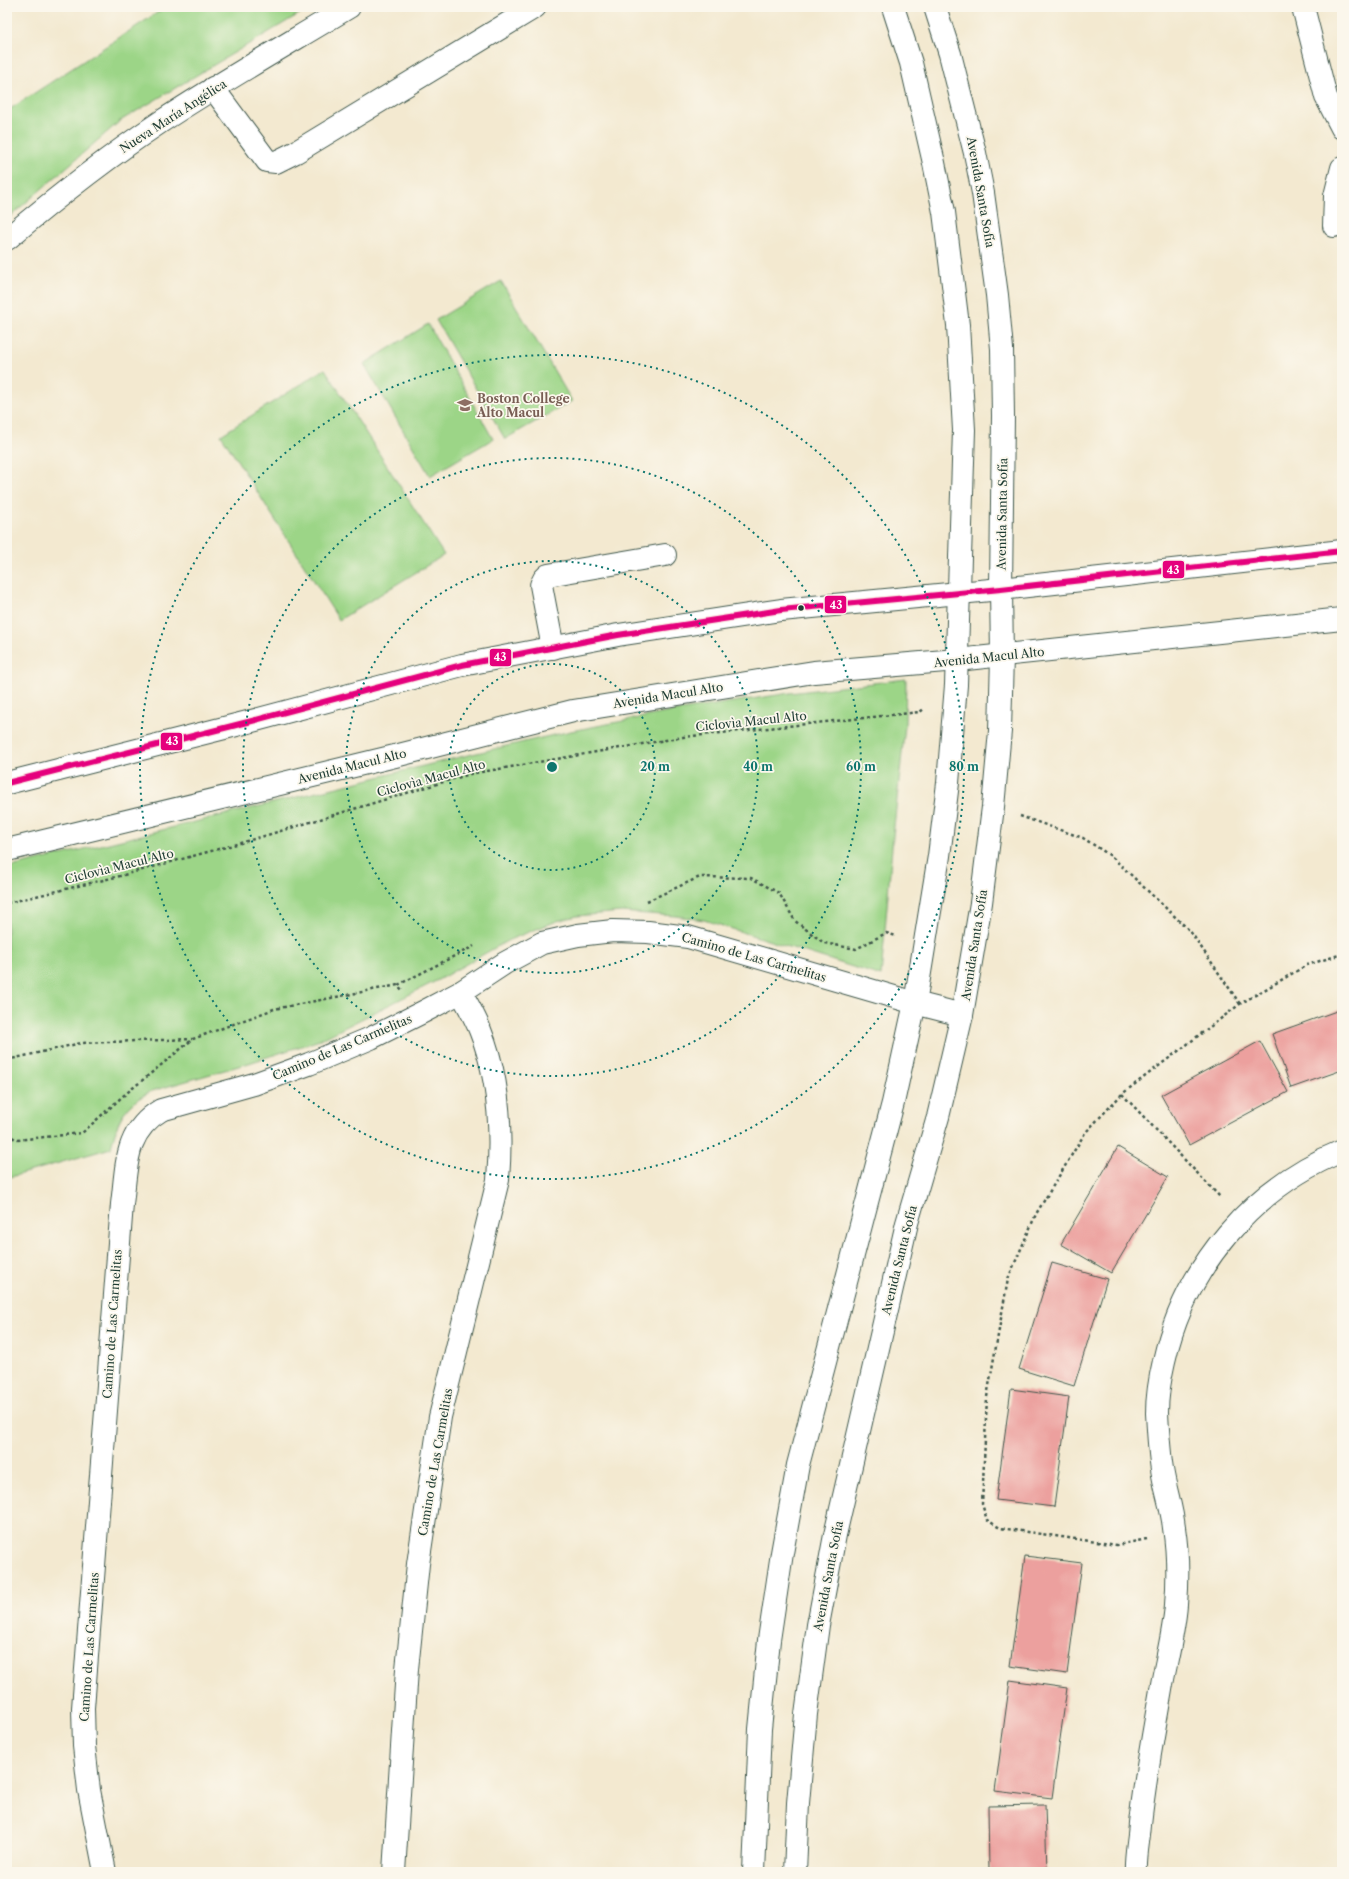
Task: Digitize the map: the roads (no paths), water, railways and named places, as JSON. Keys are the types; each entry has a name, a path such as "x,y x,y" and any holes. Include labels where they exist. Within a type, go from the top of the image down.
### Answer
{"street":[{"name":"Nueva María Angélica","path":"7,239 103,162 161,121 213,88 349,7"},
{"path":"213,88 267,161 276,162 296,152 534,7"},
{"path":"754,1872 759,1736 768,1648 782,1553 796,1472 893,1103 915,1004 939,856 948,783 958,660 964,430 962,377 952,271 944,212 923,115 911,63 892,7"},
{"name":"Avenida Santa Sofía","path":"795,1872 798,1803 806,1714 818,1626 835,1535 907,1223 938,1117 962,1015 980,910 993,807 1000,732 1002,656 1002,349 997,295 983,193 975,154 950,54 935,7"},
{"path":"1303,7 1326,97 1342,128"},
{"path":"1334,226 1335,196 1342,168"},
{"path":"7,783 248,722 462,665 618,635 781,610 1001,589 1342,551"},
{"path":"553,648 541,585 548,575 665,555"},
{"name":"Avenida Macul Alto","path":"7,850 395,756 573,711 814,672 1002,656 1342,619"},
{"name":"Camino de Las Carmelitas","path":"105,1872 89,1790 83,1708 122,1204 131,1141 138,1128 149,1117 161,1110 254,1084 309,1064 370,1038 423,1012 461,992 505,963 542,943 578,935 613,931 641,932 688,937 915,1004 962,1015"},
{"name":"Camino de Las Carmelitas","path":"394,1872 407,1669 418,1564 440,1416 498,1180 501,1148 496,1089 488,1057 480,1030 461,992"},
{"path":"1136,1872 1145,1775 1176,1606 1177,1570 1175,1533 1162,1470 1157,1411 1161,1375 1169,1341 1181,1307 1198,1276 1217,1246 1241,1219 1266,1196 1294,1175 1325,1158 1342,1151"}],"place":[{"name":"Boston College Alto Macul","path":"465,405"}]}
